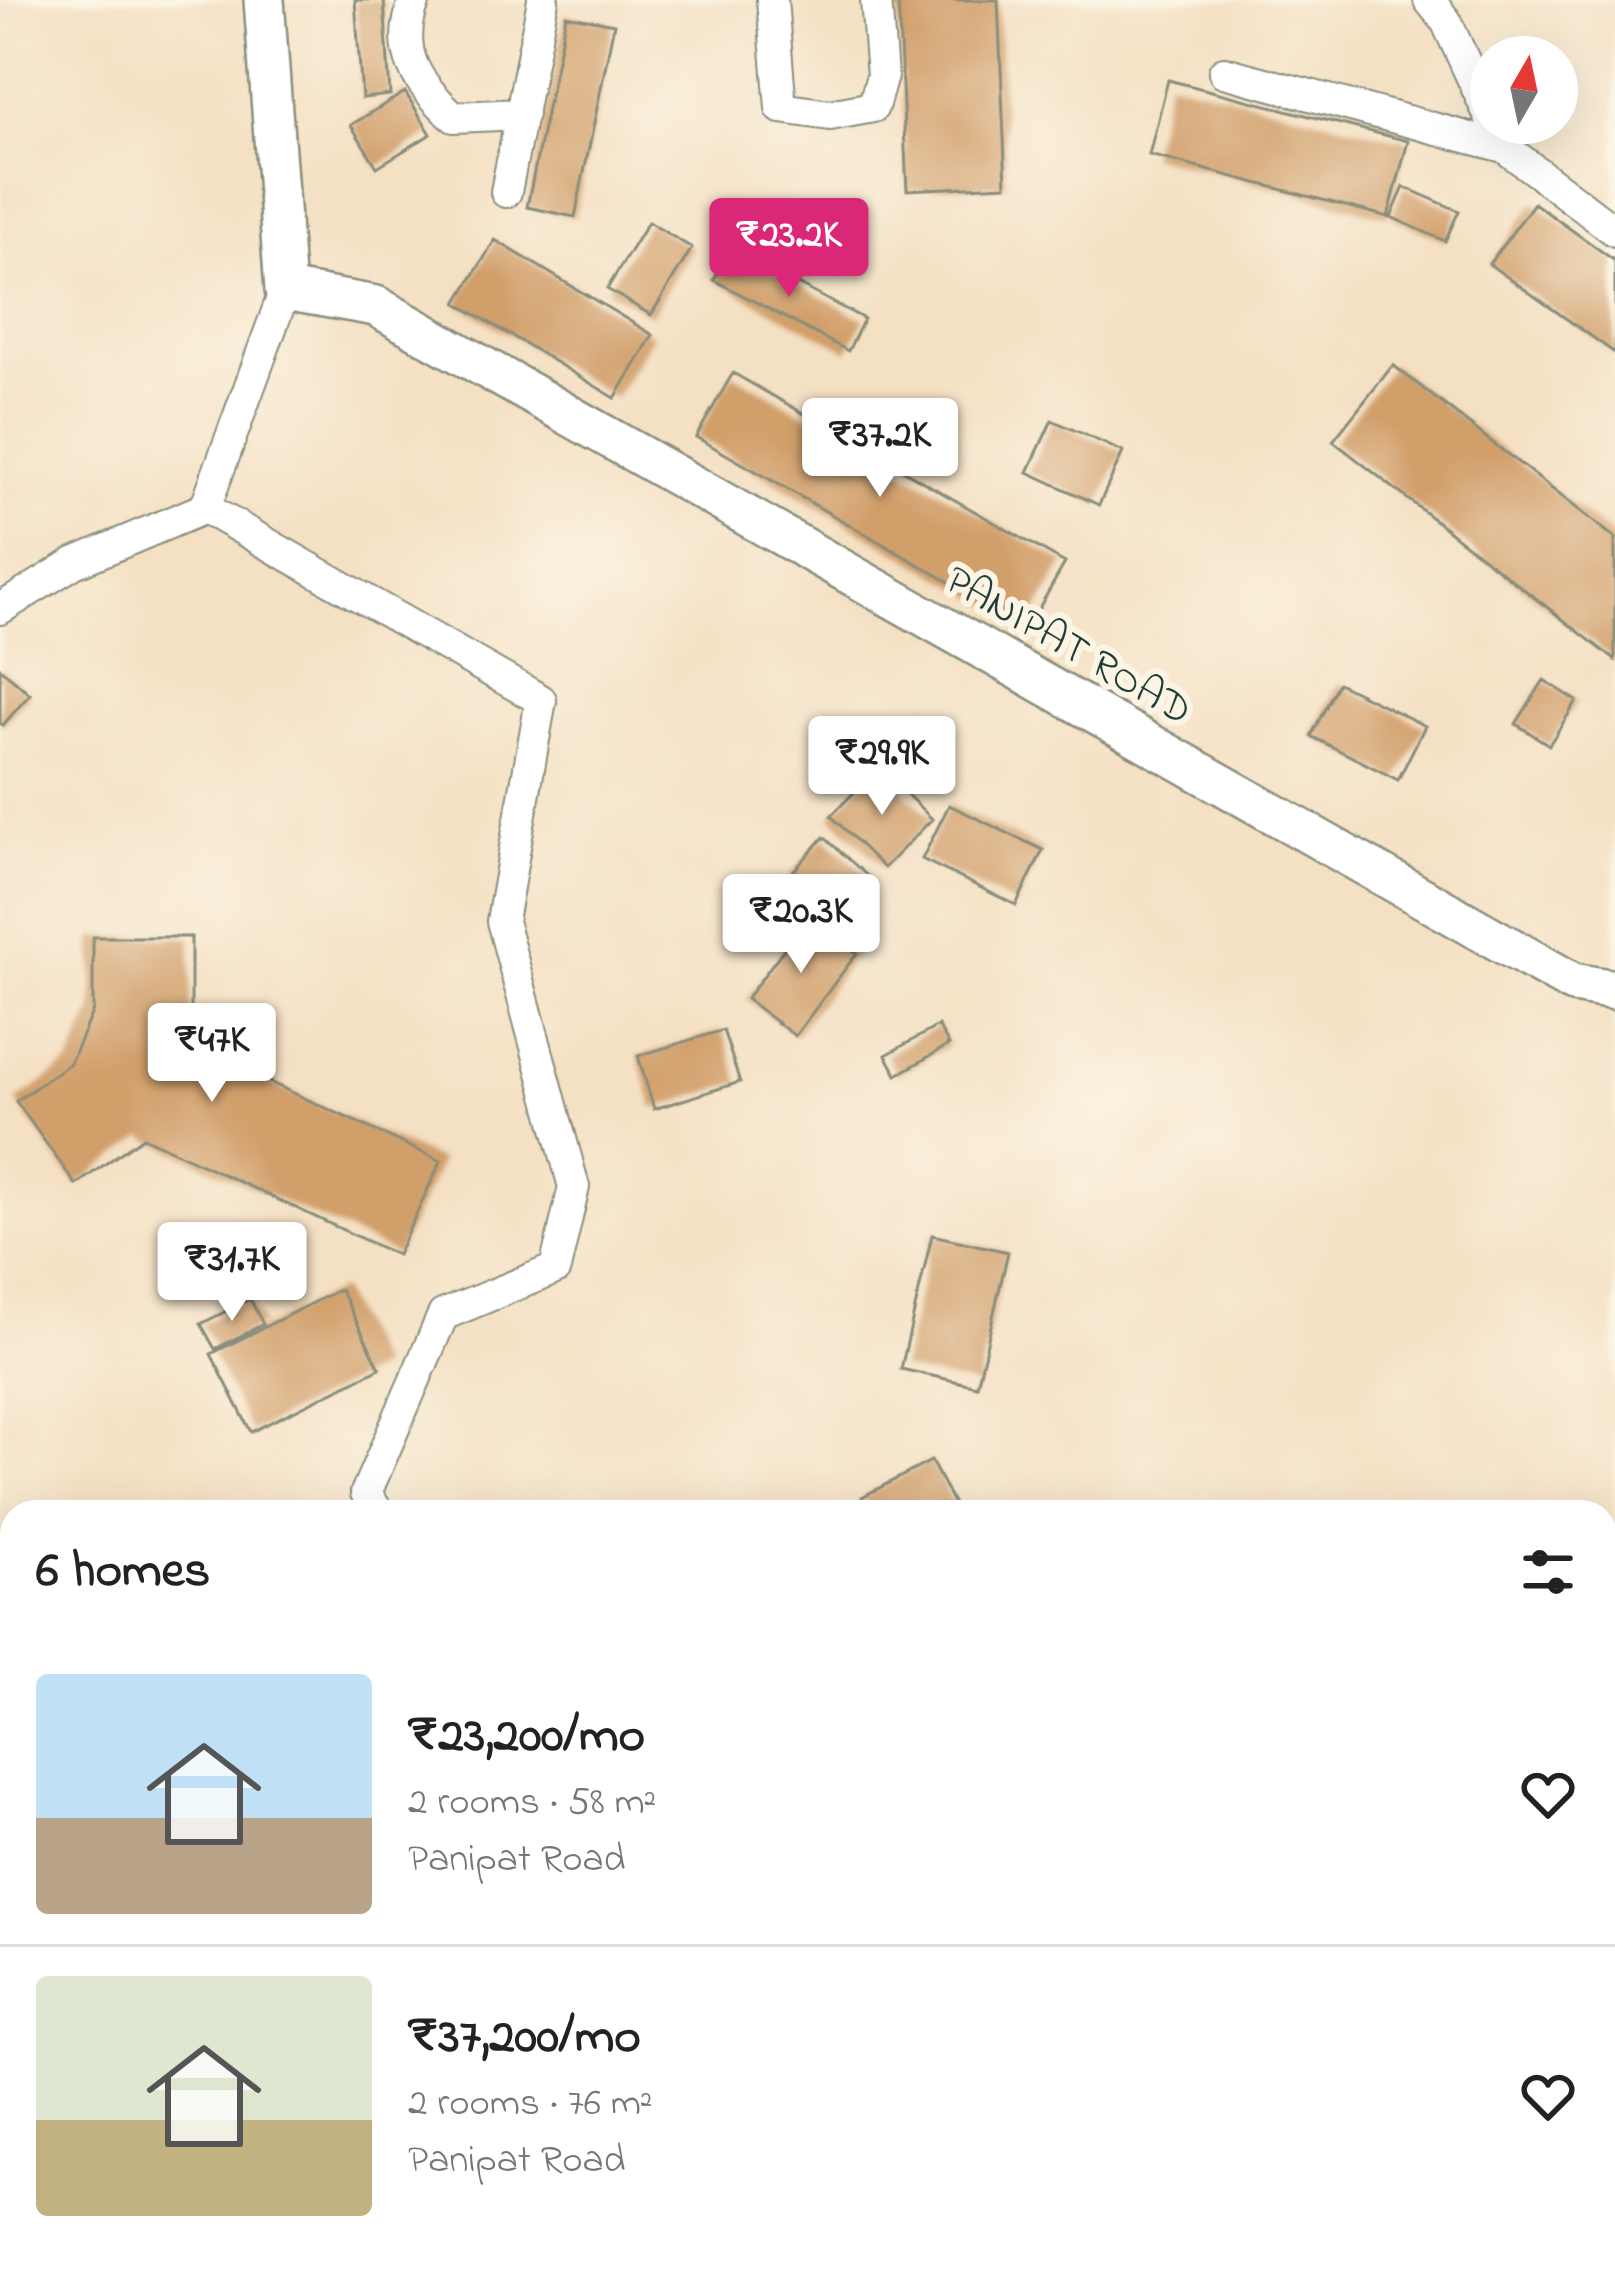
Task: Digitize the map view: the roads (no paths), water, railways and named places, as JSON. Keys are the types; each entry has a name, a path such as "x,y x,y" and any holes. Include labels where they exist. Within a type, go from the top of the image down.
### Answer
{"street":[{"path":"0,609 74,563 205,508 285,290 264,0"},
{"path":"415,0 406,21 414,81 454,117 522,114"},
{"path":"506,192 543,0"},
{"path":"772,0 781,108 830,115 873,107 882,76 875,0"},
{"path":"1429,0 1446,21 1470,73"},
{"path":"1224,72 1470,124"},
{"path":"1512,144 1615,231"},
{"name":"PANIPAT ROAD","path":"285,290 376,305 1573,983 1615,990"},
{"path":"205,508 541,700 502,921 574,1187 555,1270 443,1315 366,1493 370,1500"}]}
